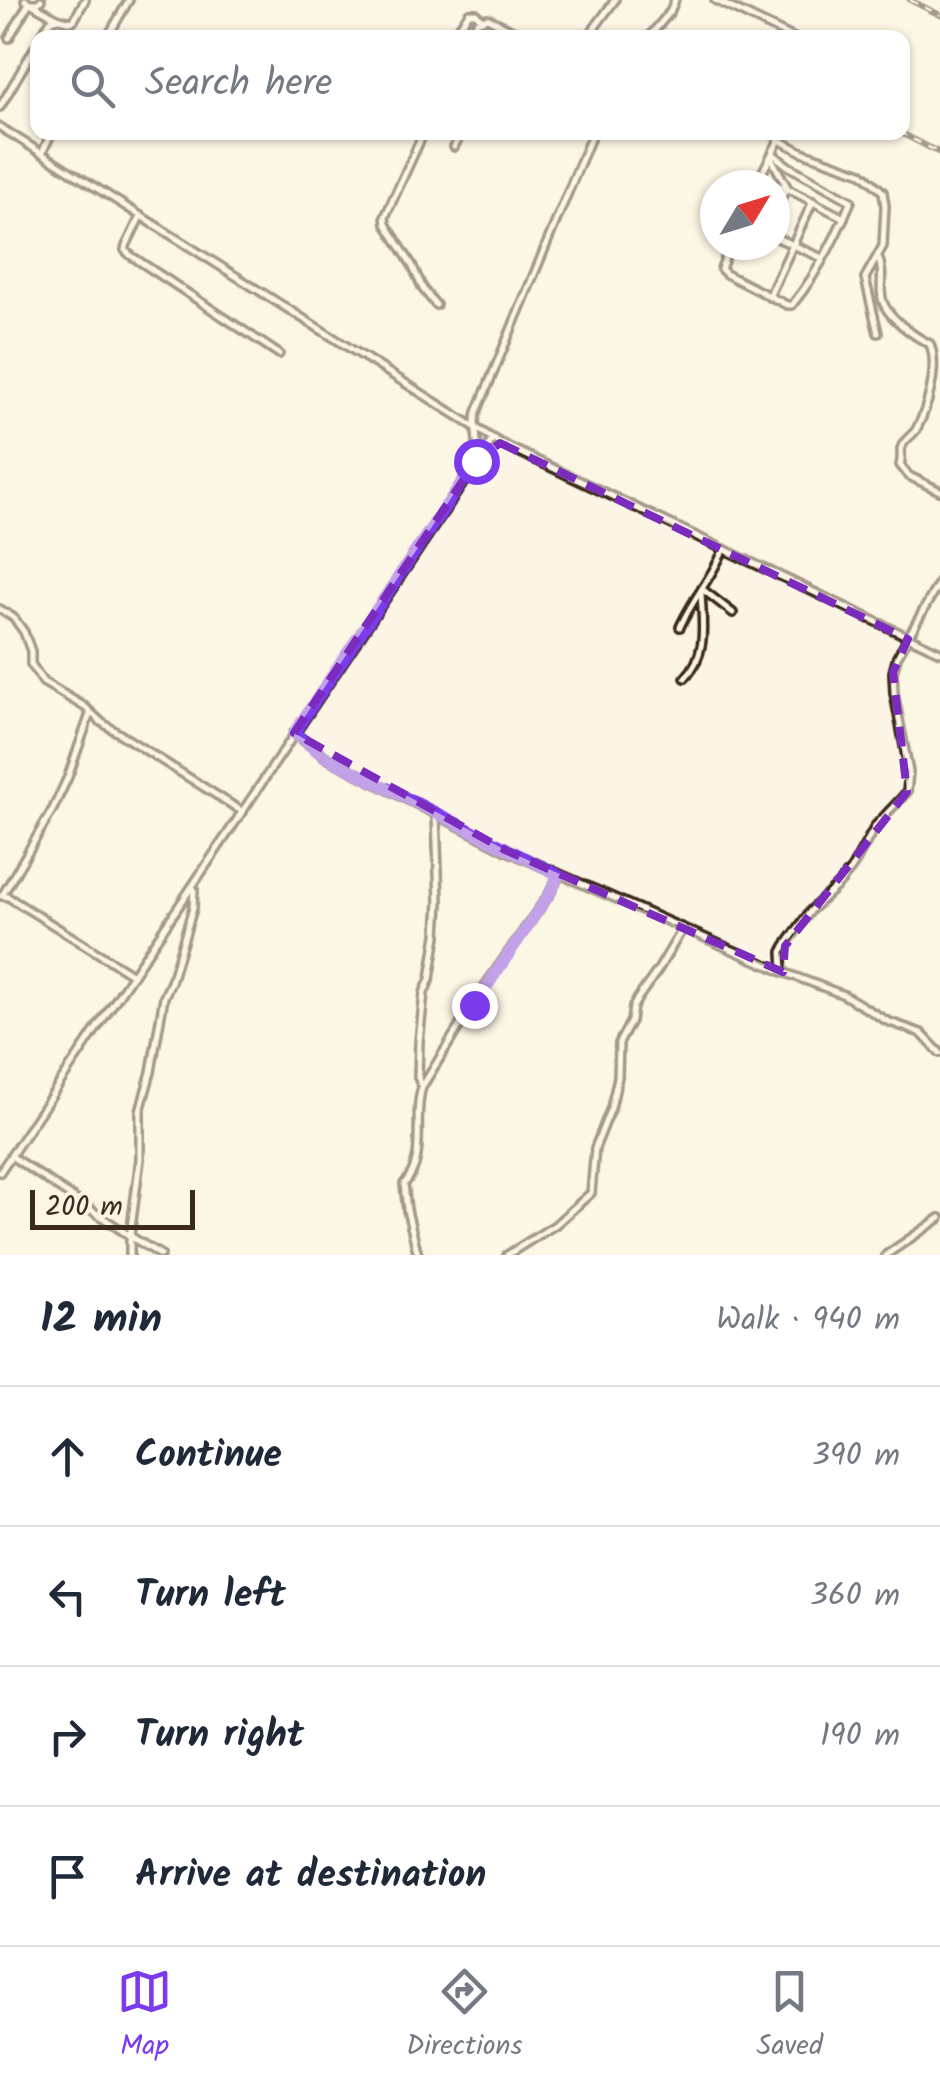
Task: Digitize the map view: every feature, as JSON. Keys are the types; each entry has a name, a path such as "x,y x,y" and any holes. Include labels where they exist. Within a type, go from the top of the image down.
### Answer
{"street":[{"path":"27,2 40,0"},
{"path":"27,2 71,22 85,0"},
{"path":"112,30 129,0"},
{"path":"593,30 616,0"},
{"path":"655,30 675,0"},
{"path":"714,0 777,30"},
{"path":"9,38 27,2"},
{"path":"457,30 469,13 512,30"},
{"path":"45,30 57,18"},
{"path":"473,30 481,18"},
{"path":"0,107 30,55"},
{"path":"0,126 500,444 940,652"},
{"path":"42,153 48,140"},
{"path":"420,140 385,217 423,289 436,305"},
{"path":"454,146 458,140"},
{"path":"480,455 478,412 589,140"},
{"path":"764,170 776,140"},
{"path":"783,140 802,152 862,173 885,197 884,240 864,278 878,332"},
{"path":"772,156 778,170"},
{"path":"724,260 721,269 730,277 792,305 844,218 851,201 772,156"},
{"path":"790,191 844,218"},
{"path":"769,296 812,202"},
{"path":"140,218 126,246 130,256 280,354"},
{"path":"790,244 823,258"},
{"path":"878,257 882,266 882,301 903,327 930,344 934,354 928,398 916,428 902,446 900,464 909,476 940,490"},
{"path":"0,1172 490,437"},
{"path":"480,455 500,444"},
{"path":"680,627 724,549"},
{"path":"783,972 785,946 811,910 852,868 876,825 907,792 909,772 893,672 897,657 940,581"},
{"path":"702,590 733,613"},
{"path":"685,678 699,660 704,626 702,590"},
{"path":"0,609 14,618 24,632 31,664 44,682 243,812"},
{"path":"1,897 53,809 90,714"},
{"path":"294,733 327,758 559,875 844,995 887,1022 920,1033 940,1053"},
{"path":"422,1087 418,1077 418,1042 424,993 438,935 436,814"},
{"path":"418,1255 406,1210 404,1184 417,1162 422,1087 559,875"},
{"path":"130,1255 140,1159 140,1111 164,997 193,908 194,886"},
{"path":"1,897 8,897 132,976"},
{"path":"506,1255 556,1226 591,1193 596,1148 618,1077 619,1043 638,998 684,928"},
{"path":"10,1156 160,1255"},
{"path":"886,1255 940,1218"}],"highlighted area":[{"path":"500,443 908,639 893,672 907,792 785,946 783,972 505,850 294,733 476,461"}],"railway":[{"path":"910,0 940,15"},
{"path":"910,138 940,153"}],"route":[{"path":"474,1005 559,875 327,758 294,733 476,461"}]}
